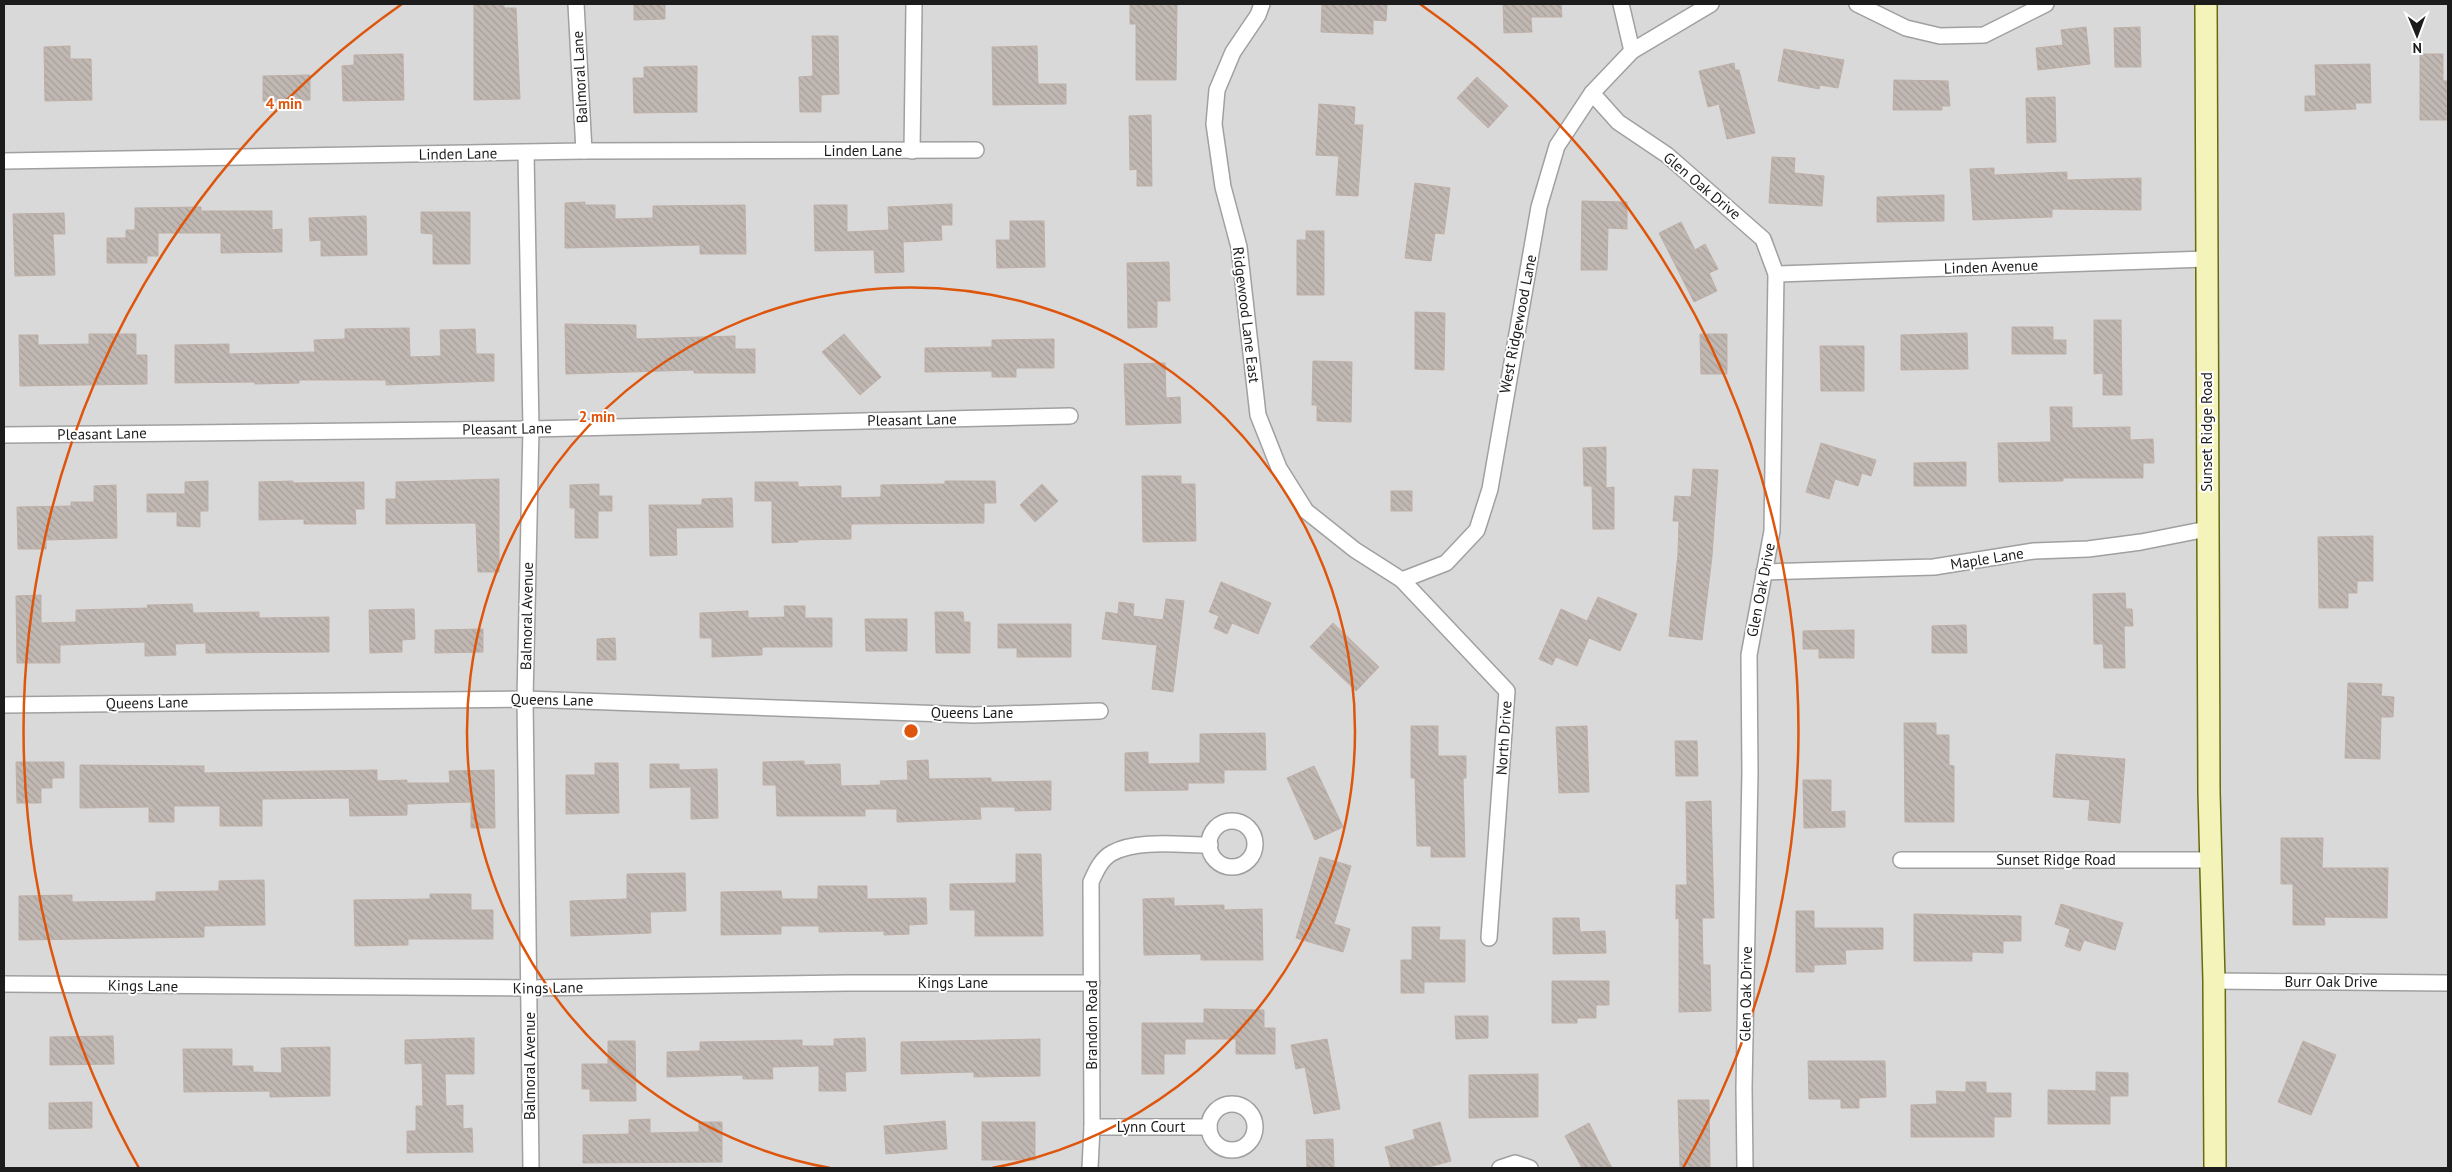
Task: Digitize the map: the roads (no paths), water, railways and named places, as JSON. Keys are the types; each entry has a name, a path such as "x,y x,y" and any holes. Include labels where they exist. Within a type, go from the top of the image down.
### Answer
{"street":[{"name":"Balmoral Lane","path":"576,4 584,151"},
{"name":"Linden Lane","path":"912,151 914,4"},
{"name":"Ridgewood Lane East","path":"1262,4 1258,15 1233,52 1217,90 1214,124 1223,187 1238,248 1258,415 1279,468 1306,511 1355,550 1402,580"},
{"path":"1621,4 1632,52"},
{"name":"West Ridgewood Lane","path":"1402,580 1446,563 1477,530 1490,489 1539,207 1557,146 1592,93 1632,52 1711,4"},
{"path":"1857,4 1906,28 1940,36 1984,35 2046,4"},
{"name":"Sunset Ridge Road","path":"2206,4 2207,529 2215,1168"},
{"name":"Glen Oak Drive","path":"1592,93 1618,122 1667,155 1763,239 1776,274 1772,530 1749,655 1750,772 1744,1078 1745,1168"},
{"name":"Linden Lane","path":"4,161 584,151 976,150"},
{"name":"Balmoral Avenue","path":"526,153 531,429 525,699 531,1168"},
{"name":"Linden Avenue","path":"1776,274 2206,259"},
{"name":"Pleasant Lane","path":"4,435 531,429 1070,416"},
{"name":"Maple Lane","path":"1764,572 1934,567 2034,551 2088,549 2141,542 2207,529"},
{"name":"North Drive","path":"1402,580 1507,691 1489,938"},
{"name":"Queens Lane","path":"4,705 525,699 974,714 1100,711"},
{"name":"Brandon Road","path":"1090,1168 1092,1127 1091,882 1099,866 1111,854 1131,846 1210,845"},
{"name":"Sunset Ridge Road","path":"1901,860 2211,860"},
{"name":"Burr Oak Drive","path":"2214,981 2448,983"},
{"name":"Kings Lane","path":"4,984 530,988 847,983 1092,983"},
{"name":"Lynn Court","path":"1092,1127 1209,1127"},
{"path":"1500,1168 1515,1163 1530,1168"}]}
